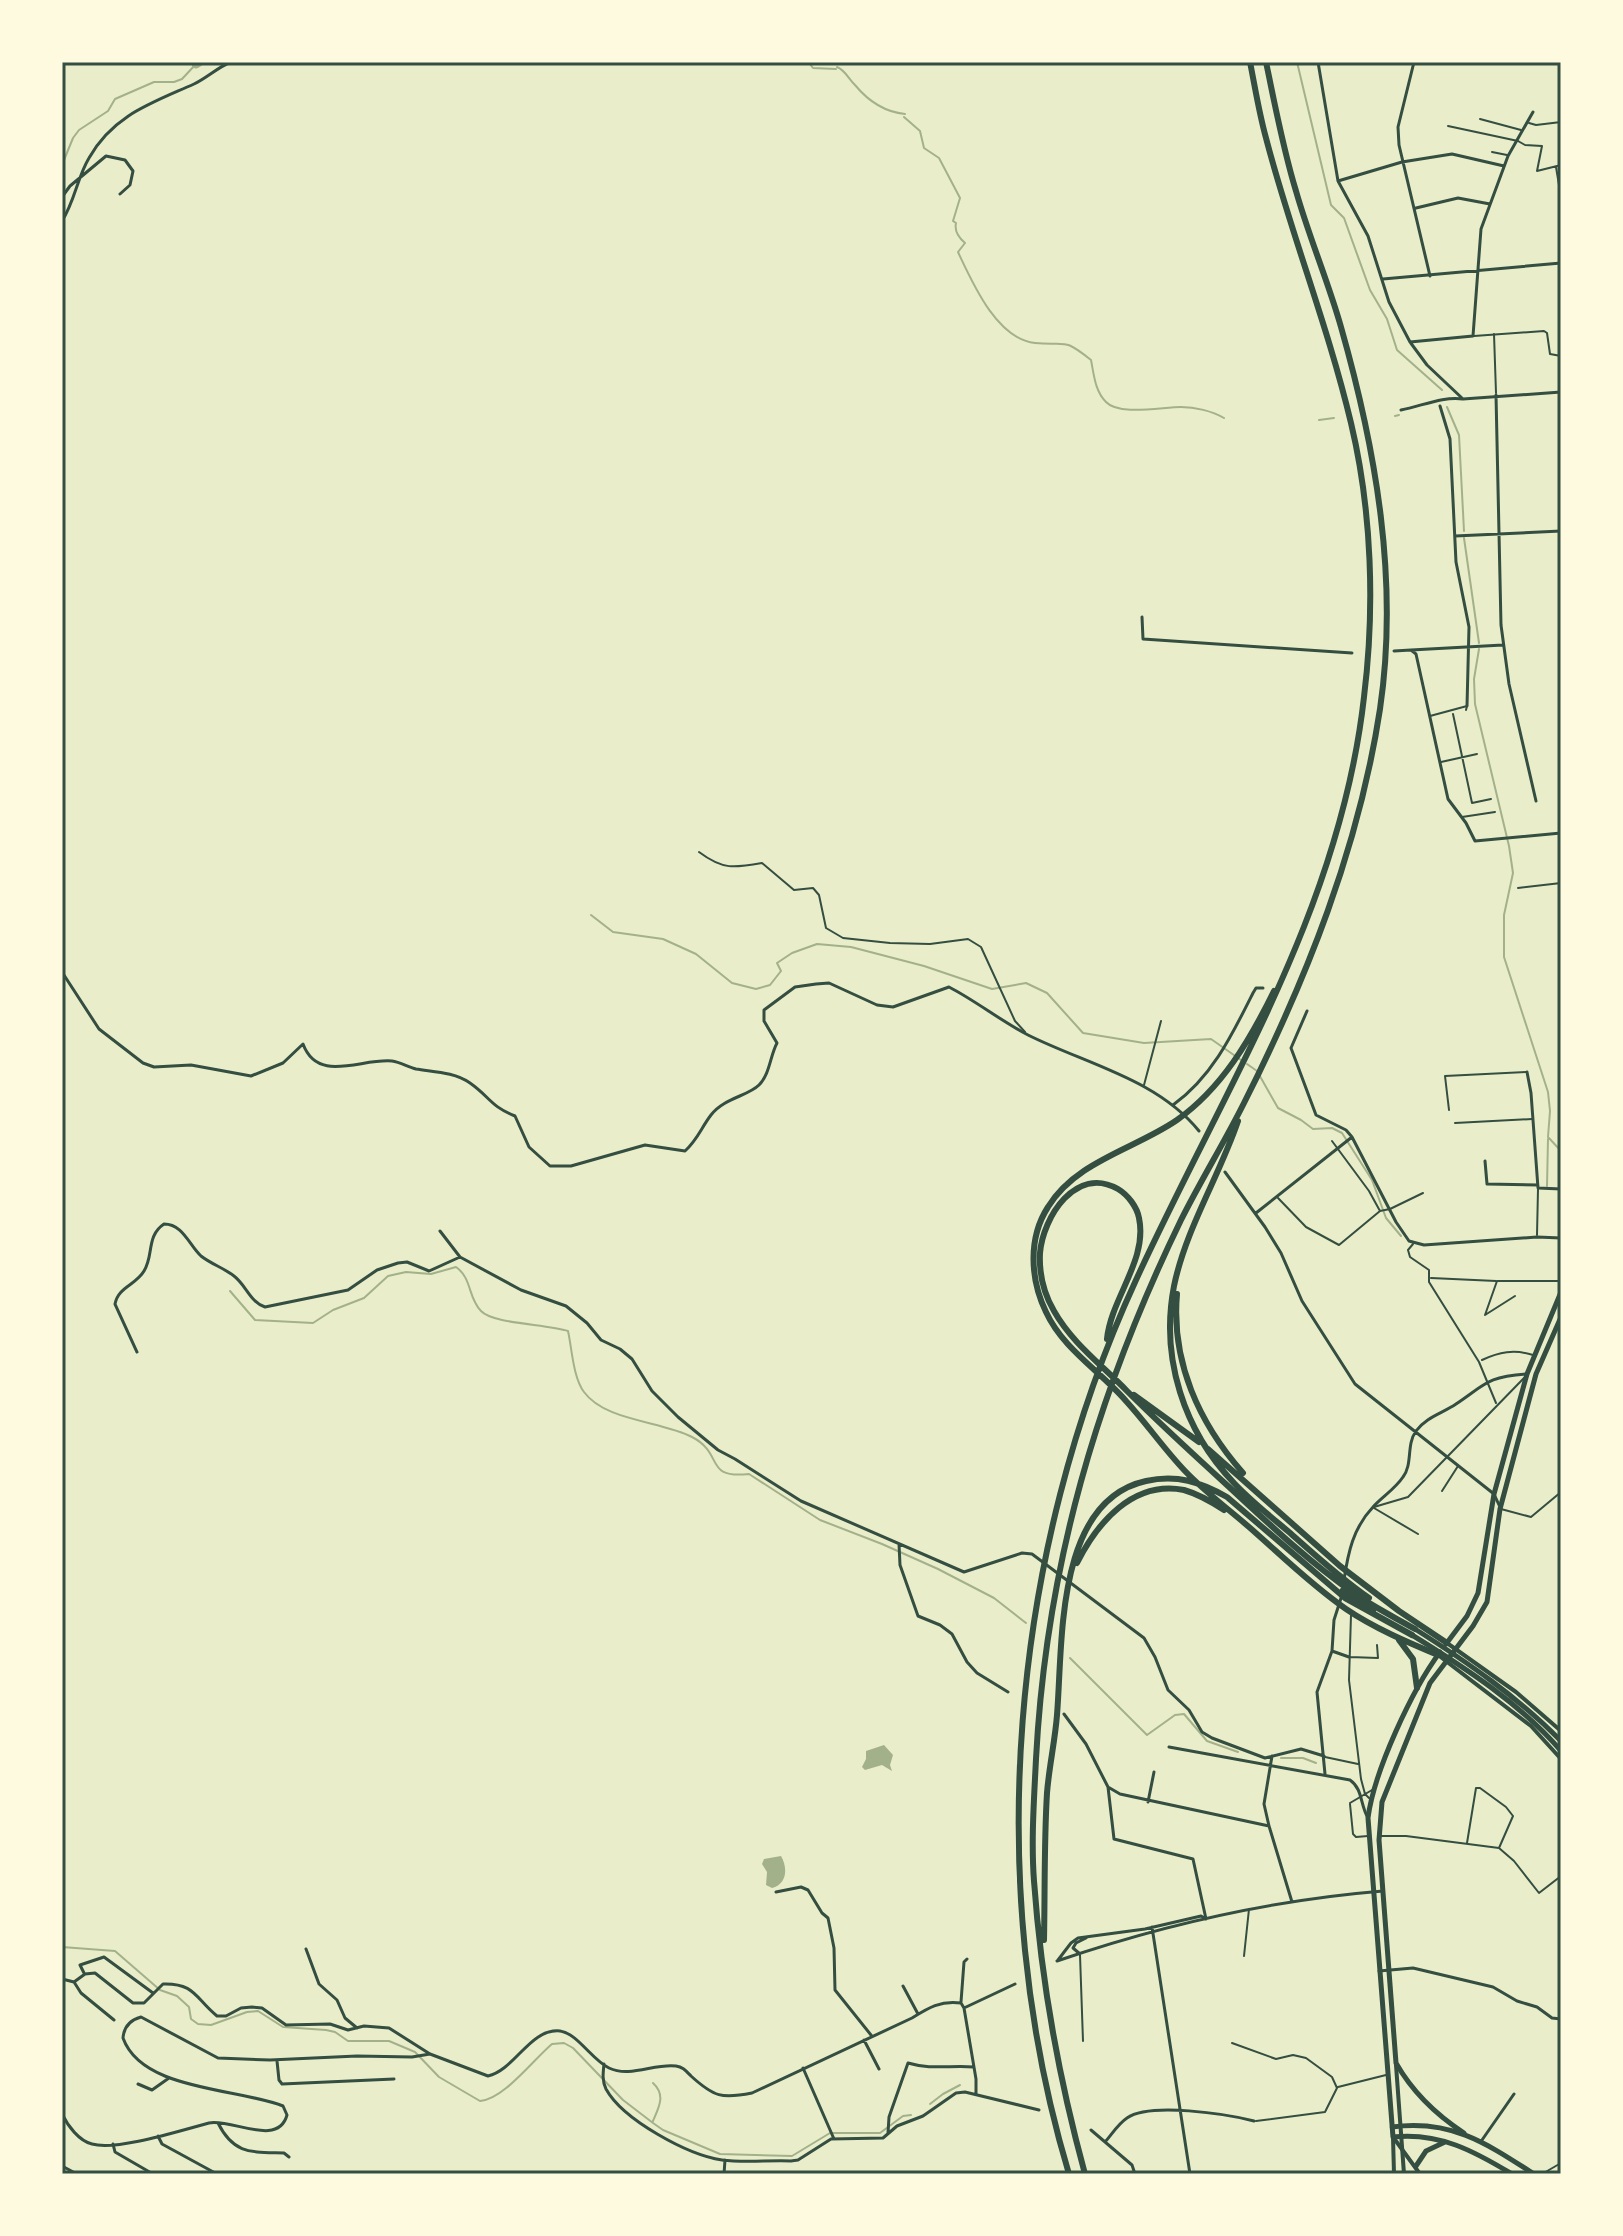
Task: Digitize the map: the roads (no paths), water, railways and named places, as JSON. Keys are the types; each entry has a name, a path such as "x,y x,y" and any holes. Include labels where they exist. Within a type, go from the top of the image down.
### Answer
{"highway":[{"path":"1069,2174 1044,2076 1024,1936 1020,1783 1028,1665 1038,1594 1070,1455 1106,1347 1168,1213 1245,1063 1312,912 1342,815 1364,698 1369,627 1365,505 1350,419 1264,133 1250,62"},
{"path":"1266,62 1292,177 1340,324 1372,450 1381,517 1388,635 1368,775 1345,866 1287,1011 1202,1202 1171,1304 1173,1363 1182,1402 1193,1428 1232,1481 1353,1587 1414,1632"},
{"path":"1312,912 1269,1001 1220,1081 1175,1121 1091,1166 1065,1185 1049,1205 1036,1236 1033,1260 1036,1282 1054,1327 1086,1364 1353,1598 1414,1632"},
{"path":"1085,2174 1061,2073 1043,1964 1034,1878 1033,1825 1043,1666 1053,1596 1071,1512 1102,1407 1122,1354 1181,1221 1244,1105"},
{"path":"1106,1347 1115,1307 1135,1259 1140,1221 1137,1209 1121,1191 1097,1184 1073,1191 1054,1210 1042,1239 1040,1274 1054,1311 1070,1335 1156,1421 1287,1541"},
{"path":"1183,1257 1176,1322 1179,1350 1190,1389 1230,1458 1264,1497"},
{"path":"1127,1391 1226,1462 1329,1557 1363,1584 1447,1643"},
{"path":"1126,1401 1188,1474 1330,1596 1354,1614 1438,1655"},
{"path":"1043,1964 1047,1791 1056,1730 1065,1607 1079,1545 1091,1520 1110,1498 1126,1488 1158,1478 1177,1478 1209,1487 1227,1497 1345,1598 1414,1632"},
{"path":"1071,1573 1105,1519 1135,1496 1169,1489 1185,1491 1205,1498 1240,1519"},
{"path":"1397,1637 1413,1659 1417,1688"}],"main road":[{"path":"1512,2174 1478,2153 1450,2142 1425,2136 1393,2137 1365,1796 1373,1790 1417,1688 1467,1616 1478,1593 1494,1494 1527,1374 1561,1292"},
{"path":"1534,2174 1445,2121 1416,2093 1396,2063 1378,1836 1382,1802 1430,1683 1487,1602 1500,1509 1536,1374 1561,1317"},
{"path":"1414,1632 1478,1670 1539,1719 1561,1741"},
{"path":"1414,1632 1475,1676 1534,1724 1561,1751"},
{"path":"1368,1836 1378,1836"},
{"path":"1392,2127 1426,2125 1464,2133"},
{"path":"1416,2166 1426,2151 1450,2142"}],"street":[{"path":"62,221 71,207 78,181 90,156 104,135 154,99 195,83 231,62"},
{"path":"1318,62 1338,181 1368,236 1389,302 1410,342 1427,365 1463,399"},
{"path":"1414,62 1398,127 1402,162 1430,276"},
{"path":"1473,336 1481,229 1508,156 1533,112"},
{"path":"1480,119 1523,131"},
{"path":"1528,123 1561,122"},
{"path":"1448,126 1525,145 1542,146 1537,171 1561,165"},
{"path":"1492,152 1508,156"},
{"path":"1338,181 1402,162 1452,154 1504,166"},
{"path":"62,197 70,186 106,156 130,164 133,171 130,185 120,194"},
{"path":"1556,166 1561,197"},
{"path":"1415,208 1458,198 1490,204"},
{"path":"1383,279 1561,263"},
{"path":"1410,342 1544,331 1550,354 1561,356"},
{"path":"1494,334 1503,645 1536,801"},
{"path":"1401,410 1439,402 1447,397 1463,399 1561,392"},
{"path":"1429,716 1466,708 1470,647 1456,562 1450,439 1440,406"},
{"path":"1455,536 1561,531"},
{"path":"1142,617 1143,639 1352,653"},
{"path":"1394,651 1503,645"},
{"path":"1411,650 1418,663 1448,799 1475,841 1561,833"},
{"path":"1453,714 1472,803 1491,799"},
{"path":"1439,762 1477,754"},
{"path":"1462,817 1495,812"},
{"path":"699,852 718,865 730,868 762,863 794,890 813,888 819,895 826,928 837,936 916,945 968,939 974,941 981,947 1015,1021 1025,1033"},
{"path":"1518,888 1561,883"},
{"path":"62,972 99,1029 143,1063 154,1067 191,1065 251,1076 283,1063 303,1044 308,1058 315,1063 349,1066 392,1061 413,1068 439,1071 471,1083 497,1109 515,1116 529,1147 550,1166 571,1166 645,1145 685,1151 698,1139 712,1113 731,1099 757,1087 765,1077 777,1043 764,1021 764,1010 795,987 829,983 877,1005 893,1007 949,987 1025,1033 1144,1085 1178,1109 1199,1131"},
{"path":"1173,1105 1211,1069 1256,988 1263,988"},
{"path":"1307,1011 1291,1048 1316,1115 1346,1130 1352,1137 1403,1233 1413,1244"},
{"path":"1144,1085 1161,1021"},
{"path":"1449,1110 1445,1076 1527,1072 1538,1186 1537,1237"},
{"path":"1455,1123 1533,1118"},
{"path":"1256,1213 1352,1137"},
{"path":"1332,1141 1380,1211"},
{"path":"1485,1161 1487,1184 1561,1189"},
{"path":"1225,1172 1281,1253 1302,1301 1355,1384 1494,1494 1500,1509 1531,1517 1561,1492"},
{"path":"1277,1197 1306,1227 1339,1245 1380,1211 1423,1193"},
{"path":"137,1352 115,1304 119,1292 144,1273 150,1241 164,1224 169,1223 181,1231 201,1256 234,1276 255,1302 265,1307 348,1290 377,1270 398,1263 407,1262 429,1271 460,1257"},
{"path":"440,1231 460,1257 521,1290 566,1306 587,1323 601,1340 632,1359 652,1391 678,1417 718,1450 801,1501 964,1572 1022,1553 1032,1554 1144,1638 1168,1690 1189,1710 1202,1732 1265,1758 1301,1749 1359,1764"},
{"path":"1496,1404 1479,1362 1429,1282 1429,1270 1410,1257 1408,1250 1413,1244 1561,1238"},
{"path":"1431,1278 1561,1281"},
{"path":"1497,1281 1485,1315 1515,1296"},
{"path":"1479,1362 1510,1351 1534,1356"},
{"path":"1373,1507 1408,1497 1527,1374"},
{"path":"1325,1774 1317,1692 1332,1651 1334,1620 1351,1542 1360,1522 1406,1473 1410,1445 1416,1431 1431,1417 1455,1406 1475,1388 1489,1381 1527,1374"},
{"path":"1442,1491 1458,1465"},
{"path":"1373,1507 1418,1534"},
{"path":"899,1546 900,1565 918,1616 952,1634 967,1662 977,1673 1008,1692"},
{"path":"1343,1582 1351,1601 1349,1657 1365,1796 1362,1809 1368,1818"},
{"path":"1447,1643 1516,1692 1561,1731"},
{"path":"1332,1651 1349,1657 1378,1658 1377,1645"},
{"path":"1438,1655 1531,1726 1561,1759"},
{"path":"1064,1714 1086,1744 1108,1787 1114,1839 1193,1859 1206,1919"},
{"path":"1169,1747 1353,1781 1365,1796 1382,1802"},
{"path":"1272,1756 1264,1804 1292,1902"},
{"path":"1148,1802 1154,1772"},
{"path":"1108,1787 1148,1802 1269,1826"},
{"path":"1467,1844 1476,1788 1480,1788 1513,1816 1499,1848"},
{"path":"1350,1804 1365,1796"},
{"path":"1345,1800 1350,1804"},
{"path":"1350,1804 1354,1836 1368,1836"},
{"path":"1344,1808 1350,1809"},
{"path":"1351,1816 1346,1817 1351,1823"},
{"path":"1378,1836 1406,1836 1499,1848 1514,1861 1539,1893 1561,1876"},
{"path":"776,1892 801,1887 808,1890 828,1918 834,1948 835,1990 871,2035"},
{"path":"1206,1919 1201,1916 1078,1938 1057,1961 1249,1909 1383,1891"},
{"path":"1244,1956 1249,1909"},
{"path":"1152,1927 1189,2173"},
{"path":"1080,1954 1073,1950 1074,1945 1090,1937"},
{"path":"1068,1948 1071,1956"},
{"path":"306,1949 319,1984 337,2000 345,2018 357,2028"},
{"path":"1080,1954 1083,2041"},
{"path":"85,1974 80,1965 104,1957 153,1993"},
{"path":"967,1959 964,1962 961,2003 974,2067 976,2094"},
{"path":"1379,1971 1413,1968 1493,1987 1517,2001 1537,2007 1552,2018 1561,2019"},
{"path":"74,1982 85,1974 95,1973 133,2003 144,2003 163,1984 179,1984 195,1992 217,2016 252,2007 262,2008 286,2025 330,2024 348,2030 364,2026 389,2028 428,2055 482,2075 492,2076 534,2041 547,2033 560,2031 573,2036 584,2049 617,2070 681,2067 714,2094 727,2098 752,2093 932,2006 961,2003"},
{"path":"62,1979 74,1982 81,1993 114,2020"},
{"path":"964,2008 1015,1984"},
{"path":"903,1986 918,2014"},
{"path":"62,2114 74,2131 89,2144 113,2144 218,2123 271,2131 281,2126 287,2115 283,2106 188,2085 169,2078 136,2058 125,2045 124,2032 133,2019 148,2019 218,2058 277,2060 428,2055"},
{"path":"864,2039 879,2069"},
{"path":"1232,2043 1276,2059 1293,2055 1306,2058 1332,2077 1337,2088"},
{"path":"277,2060 282,2084 394,2079"},
{"path":"888,2132 888,2123 908,2063 926,2068 948,2065 974,2067"},
{"path":"1396,2063 1404,2174"},
{"path":"604,2064 604,2084 625,2111 658,2135 725,2160 798,2160 834,2135 877,2140 897,2126 923,2116 956,2093 976,2094 1039,2110"},
{"path":"803,2068 834,2135"},
{"path":"1105,2142 1129,2116 1179,2110 1225,2114 1254,2121 1325,2112 1337,2088 1387,2075"},
{"path":"138,2084 152,2090 169,2078"},
{"path":"1482,2141 1514,2094"},
{"path":"218,2123 233,2146 246,2151 284,2153 289,2157"},
{"path":"1091,2130 1132,2165 1135,2174"},
{"path":"158,2136 162,2144 217,2174"},
{"path":"1393,2137 1420,2174"},
{"path":"1393,2137 1394,2174"},
{"path":"113,2144 115,2152 153,2174"},
{"path":"724,2174 725,2160"},
{"path":"1542,2174 1561,2163"},
{"path":"62,2166 77,2174"}],"waterway":[{"path":"1297,62 1331,205 1344,218 1370,290 1387,319 1397,350 1442,390"},
{"path":"62,165 79,130 108,111 115,99 154,82 182,79 196,64"},
{"path":"810,64 813,68 836,69"},
{"path":"837,67 872,101 905,114"},
{"path":"904,117 920,131 924,148 939,158 960,198 953,221 965,243 958,252 988,308 1009,332 1035,343 1064,344 1082,353 1091,360 1099,393 1112,406 1130,410 1192,408 1224,418"},
{"path":"1447,407 1459,435 1464,531"},
{"path":"1395,416 1399,415"},
{"path":"1319,420 1334,418"},
{"path":"1464,538 1479,643"},
{"path":"1479,649 1474,679 1475,704 1513,873 1504,915 1504,957 1548,1092 1548,1137 1561,1151"},
{"path":"591,915 613,932 663,939 696,954 732,983 756,989 770,985 781,971 777,963 792,953 817,944 851,947 924,966 992,989 1026,983 1047,993 1083,1033 1144,1043 1211,1039 1241,1060"},
{"path":"1247,1064 1257,1071 1278,1108 1313,1129 1332,1128 1342,1133 1372,1180 1386,1218 1401,1236"},
{"path":"1547,1186 1548,1139"},
{"path":"230,1291 255,1320 313,1323 333,1310 364,1298 388,1276 406,1272 431,1274 456,1267 465,1277 477,1306 487,1315 568,1331 577,1379 593,1402 619,1415 692,1437 702,1444 725,1473 749,1474 820,1520 938,1569 994,1598 1026,1623"},
{"path":"1070,1658 1147,1735 1175,1715 1184,1714 1207,1741 1238,1752"},
{"path":"1281,1758 1303,1758 1316,1763"},
{"path":"62,1947 115,1951 160,1990 177,1996 189,2007 191,2019 198,2024 211,2025 258,2011 283,2027 326,2030 348,2041 389,2041 415,2052 439,2077 480,2101 508,2087 552,2044 564,2043 573,2048 623,2100 653,2123 720,2154 792,2156 830,2133 880,2133 903,2116 911,2115"},
{"path":"653,2083 660,2097 653,2121"},
{"path":"930,2104 960,2085"}]}
